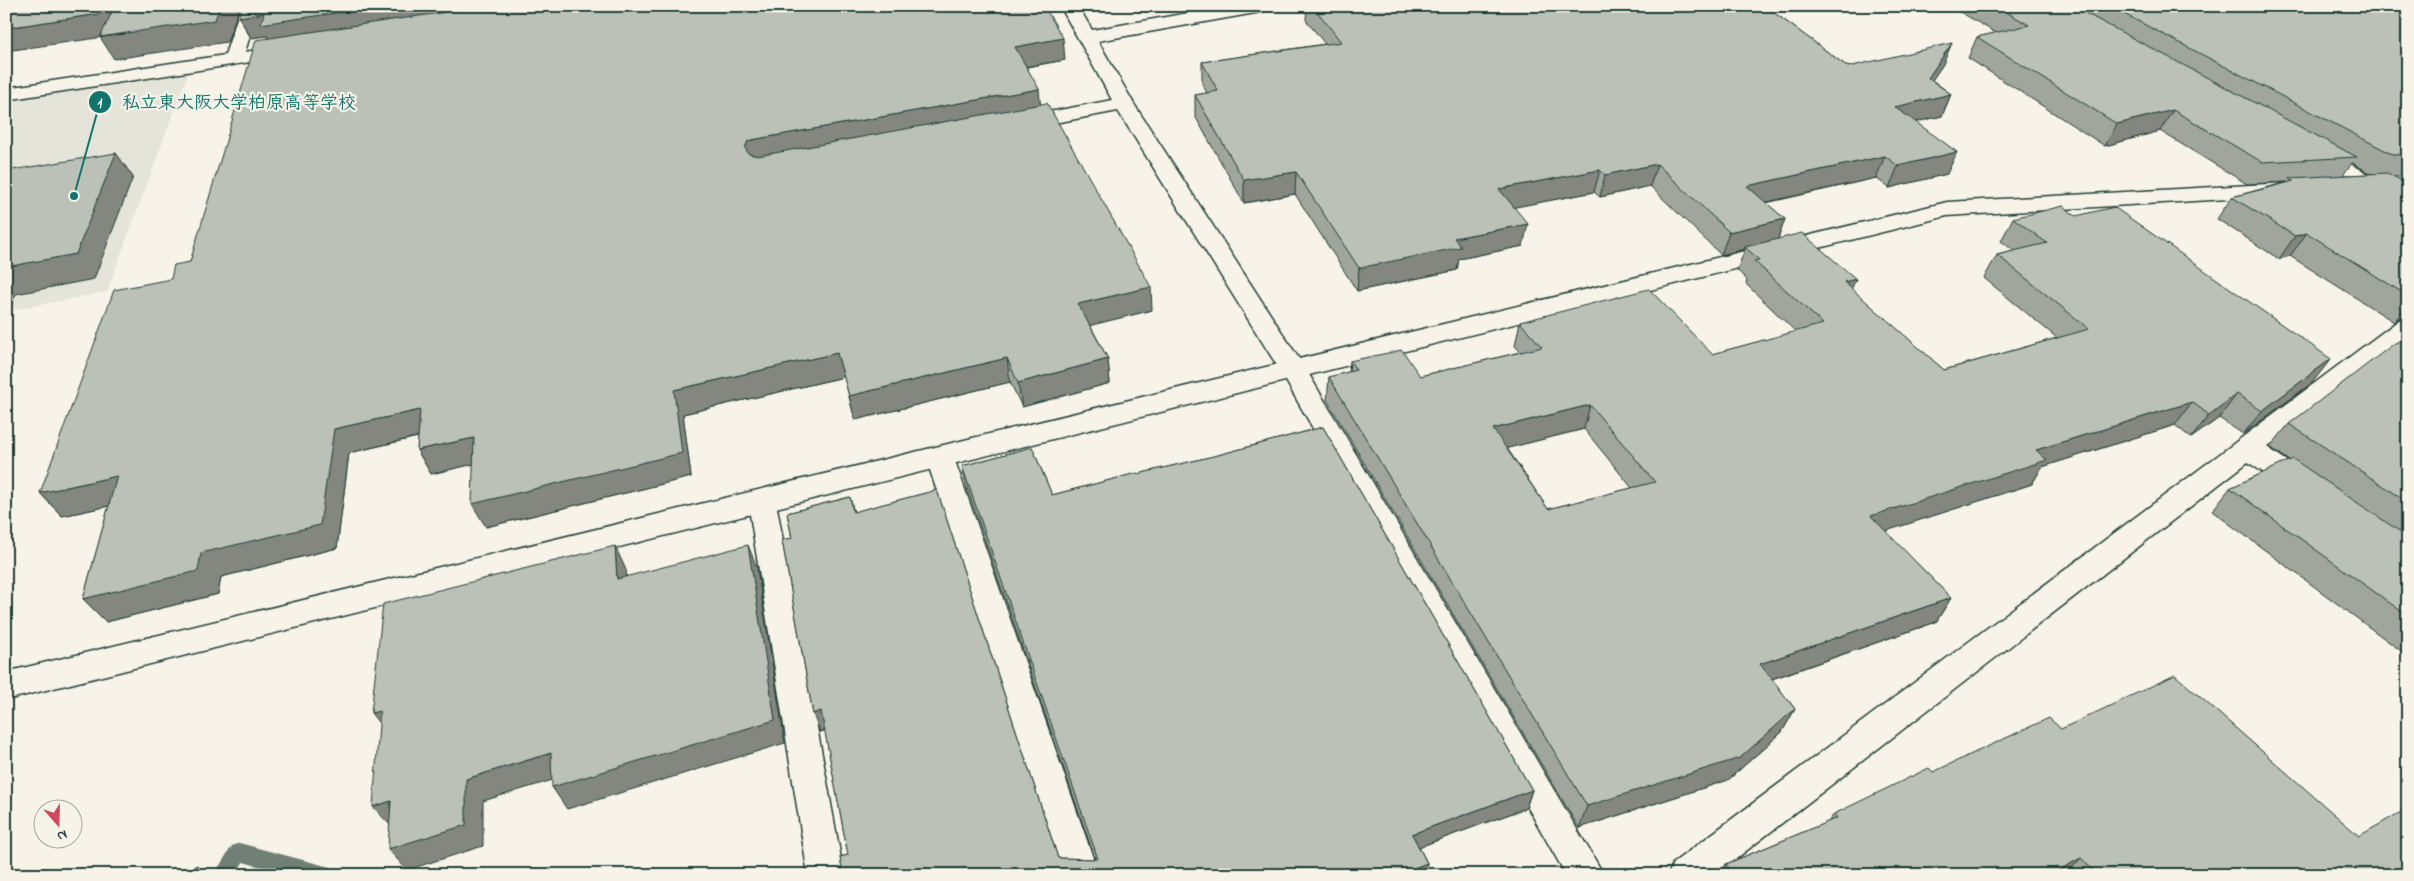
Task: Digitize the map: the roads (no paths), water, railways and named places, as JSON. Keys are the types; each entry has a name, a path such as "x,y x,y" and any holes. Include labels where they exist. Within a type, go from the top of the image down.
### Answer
{"street":[{"path":"232,59 250,6"},
{"path":"1069,6 1124,104 1294,371 1586,875"},
{"path":"1087,37 1260,6"},
{"path":"6,94 311,48"},
{"path":"998,128 1124,104"},
{"path":"2295,143 2408,204"},
{"path":"6,686 762,502 1947,209 2408,184"},
{"path":"1686,875 2408,326"},
{"path":"2248,448 2328,503"},
{"path":"940,458 1081,875"},
{"path":"762,502 826,875"}],"waterway":[{"path":"224,875 239,852 326,875"}],"place":[{"name":"私立東大阪大学柏原高等学校","path":"74,196"}]}
